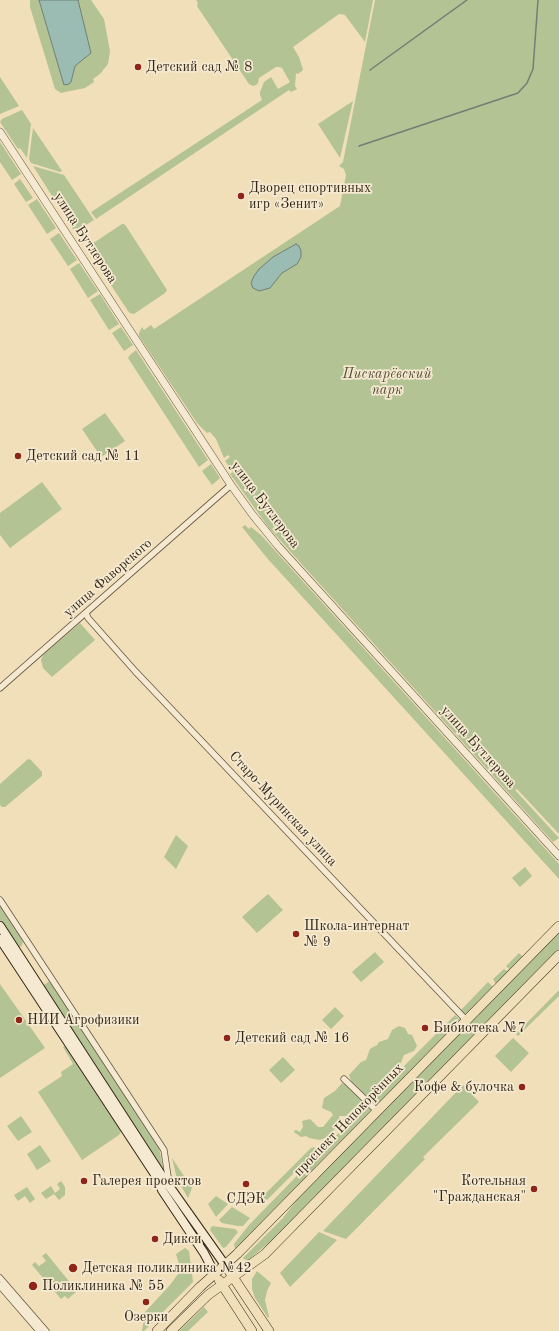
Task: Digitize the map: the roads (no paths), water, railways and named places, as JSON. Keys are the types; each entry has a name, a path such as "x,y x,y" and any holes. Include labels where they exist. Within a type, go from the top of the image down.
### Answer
{"main road":[{"path":"0,926 162,1176 225,1265 269,1331"},
{"name":"проспект Непокорённых","path":"157,1331 200,1287 225,1265 559,926"},
{"path":"0,939 158,1179 162,1190 204,1253 215,1274 252,1331"},
{"path":"171,1331 208,1295 264,1254 291,1228 559,955"}],"street":[{"name":"улица Бутлерова","path":"0,132 231,485 252,514 278,546 559,856"},
{"name":"улица Фаворского","path":"0,688 231,485"},
{"name":"Старо-Муринская улица","path":"86,613 88,618 134,671 466,1020"},
{"path":"0,900 164,1150 168,1183"},
{"path":"344,1079 377,1111"},
{"path":"0,1278 46,1331"},
{"path":"0,1286 39,1331"}],"water":[{"path":"39,0 78,0 91,53 75,66 71,82 69,84 64,85"},
{"path":"296,244 299,246 301,251 301,257 297,264 282,273 270,288 259,291 253,288 251,283 259,269 273,257"}],"waterway":[{"path":"370,70 467,0"},
{"path":"359,146 518,93 527,83 533,69 538,0"}],"place":[{"name":"Детский сад № 8","path":"138,67"},
{"name":"Дворец спортивных игр «Зенит»","path":"241,196"},
{"name":"Детский сад № 11","path":"18,456"},
{"name":"Школа-интернат № 9","path":"296,934"},
{"name":"НИИ Агрофизики","path":"19,1020"},
{"name":"Бибиотека №7","path":"425,1028"},
{"name":"Детский сад № 16","path":"227,1038"},
{"name":"Кофе & булочка","path":"522,1087"},
{"name":"Галерея проектов","path":"84,1181"},
{"name":"СДЭК","path":"246,1184"},
{"name":"Котельная \"Гражданская\"","path":"534,1189"},
{"name":"Дикси","path":"155,1239"},
{"name":"Детская поликлиника №42","path":"73,1268"},
{"name":"Поликлиника № 55","path":"33,1286"},
{"name":"Озерки","path":"146,1302"}],"park label":[{"name":"Пискарёвский парк","path":"387,382"}]}
